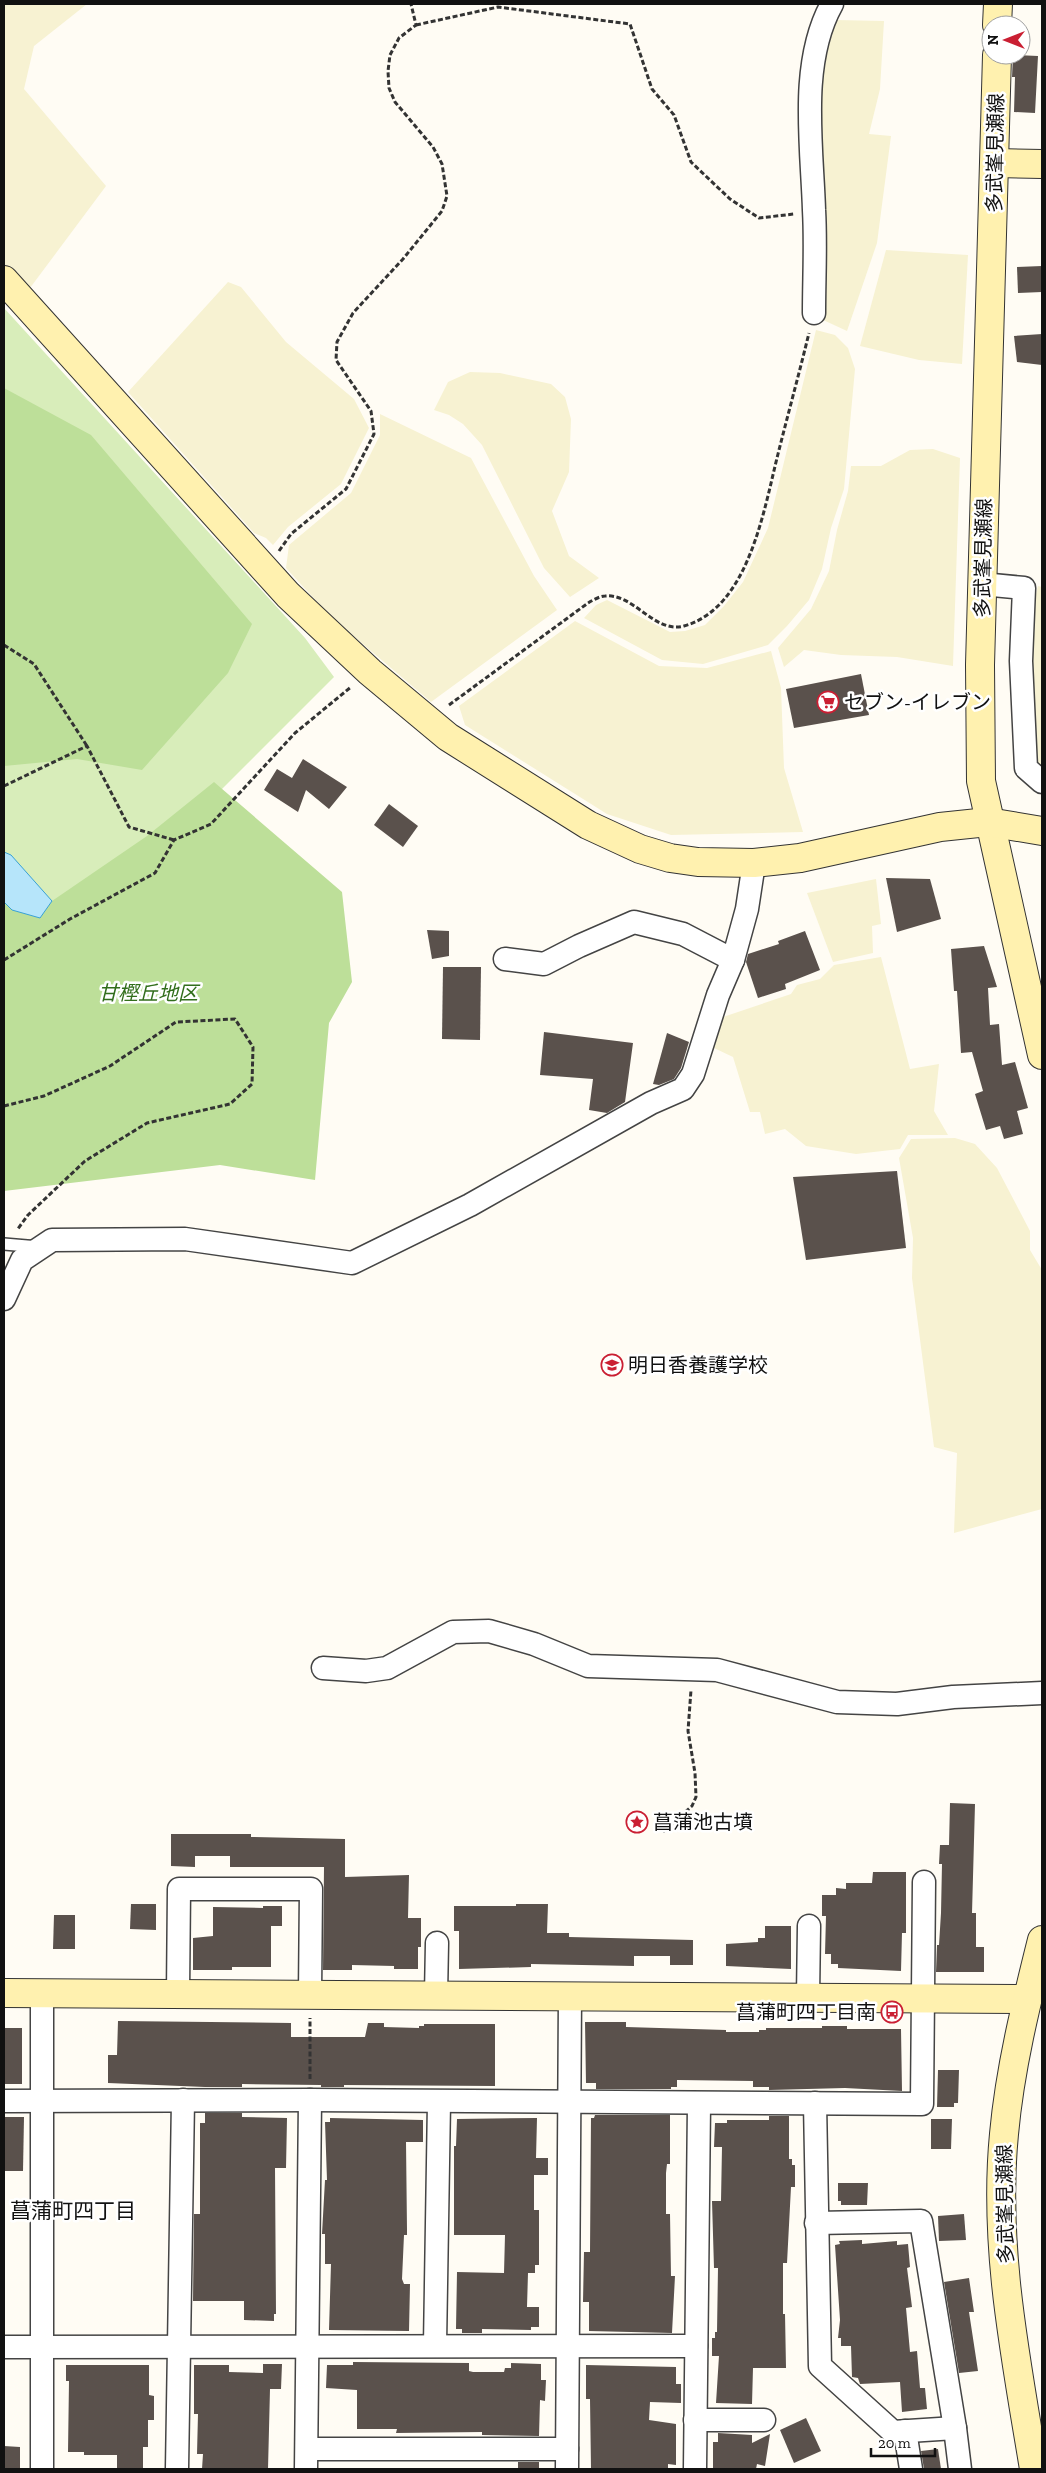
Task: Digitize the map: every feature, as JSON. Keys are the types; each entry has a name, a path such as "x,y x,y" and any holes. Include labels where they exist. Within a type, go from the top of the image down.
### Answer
{"street":[{"path":"814,313 814,212 809,120 816,45 832,4"},
{"name":"多武峯見瀬線","path":"997,65 982,584 981,781 988,822 1042,1055"},
{"path":"995,163 1042,164"},
{"path":"4,280 266,570 322,629 431,724 588,825 640,849 670,858 698,862 754,863 800,858 940,827 988,822 1042,831"},
{"path":"982,584 1024,588 1021,661 1026,768 1042,782"},
{"path":"4,1299 22,1260 52,1240 186,1238 352,1263 470,1204 651,1103 683,1089 693,1074 718,995 733,960 747,909 754,863"},
{"path":"505,959 544,964 578,946 634,922 683,934 733,960"},
{"path":"323,1668 366,1670 387,1668 453,1632 489,1631 534,1644 588,1666 717,1670 837,1702 897,1704 953,1697 1042,1693"},
{"path":"4,2101 310,2100 922,2104 924,1882"},
{"path":"178,1993 179,1889 311,1889 310,1994"},
{"path":"808,1997 809,1926"},
{"name":"多武峯見瀬線","path":"1034,2469 1009,2314 1003,2249 1002,2196 1004,2134 1027,1999 1042,1940"},
{"path":"436,1994 438,1943"},
{"path":"4,1993 436,1994 1027,1999"},
{"path":"42,1993 42,2469"},
{"path":"310,2100 307,2459 567,2459 570,1995"},
{"path":"177,2469 183,2100"},
{"path":"435,2345 439,2102"},
{"path":"694,2469 699,2104"},
{"path":"815,2104 820,2366 893,2432 955,2428"},
{"path":"816,2223 921,2220 960,2469"},
{"path":"4,2347 696,2346"},
{"path":"695,2420 764,2420"},
{"path":"905,2431 911,2469"}],"lane":[{"path":"5,1243 41,1247"}],"path":[{"path":"411,4 416,25"},
{"path":"266,570 291,534 346,489 374,434 371,411 336,360 337,342 353,313 436,218 442,210 447,196 442,164 433,147 395,102 389,88 390,54 399,38 416,25 498,7 630,24 652,89 674,114 690,162 730,199 759,218 814,212"},
{"path":"431,724 452,702 588,603 604,596 616,597 665,625 682,626 700,620 720,604 742,572 762,524 814,313"},
{"path":"4,645 34,664 87,746 129,827 174,840"},
{"path":"4,960 70,919 155,873 174,840 211,824 295,733 370,672"},
{"path":"4,786 87,746"},
{"path":"4,1106 44,1096 110,1066 176,1022 235,1019 253,1046 252,1084 230,1104 147,1124 85,1161 28,1215 5,1243"},
{"path":"663,1832 678,1816 692,1806 696,1797 696,1773 688,1731 691,1684"},
{"path":"310,1994 310,2100"}],"shaded area":[{"path":"4,4 87,4 34,46 24,89 106,186 27,292 4,266"},
{"path":"835,20 884,21 880,89 869,134 891,136 877,243 847,331 821,319 818,127 827,43"},
{"path":"886,250 968,255 962,364 919,360 860,346"},
{"path":"228,282 241,287 286,342 354,399 369,428 341,484 288,527 273,545 266,538 254,533 128,392"},
{"path":"816,330 835,335 848,348 855,369 844,489 831,528 822,569 809,600 768,645 703,664 662,660 584,618 596,605 607,600 670,632 685,631 705,625 724,606 743,582 768,528"},
{"path":"470,372 500,373 551,384 565,397 571,419 569,472 552,511 569,556 599,578 570,597 544,568 482,445 463,424 449,415 434,410 448,382"},
{"path":"380,414 471,458 534,576 557,610 431,702 331,617 286,568 289,545 351,493 380,435"},
{"path":"933,449 960,458 953,666 897,657 841,655 804,650 784,667 778,648 811,609 829,571 837,530 848,491 851,466 881,466 910,450"},
{"path":"1038,586 1042,587 1042,773 1031,764 1029,622"},
{"path":"575,621 659,666 707,668 771,651 781,688 784,768 803,832 671,835 607,814 465,725 459,706"},
{"path":"876,879 881,924 872,926 873,953 833,962 807,893"},
{"path":"881,957 910,1069 939,1064 934,1111 948,1135 908,1135 900,1149 856,1154 806,1146 785,1129 765,1134 760,1112 750,1112 733,1057 714,1048 723,1017 791,994 797,985 820,979 834,965"},
{"path":"955,1138 975,1144 997,1168 1030,1231 1030,1250 1042,1270 1042,1509 954,1533 957,1453 934,1447 912,1278 913,1238 899,1158 911,1139"}],"green space":[{"name":"甘樫丘地区","path":"4,308 305,638 334,677 212,799 4,1154"},
{"path":"4,388 91,435 252,624 228,673 142,770 77,759 4,766"},
{"path":"214,782 342,892 352,982 329,1023 315,1180 220,1165 4,1191 4,903 12,910 40,918 52,901 147,836"}],"water":[{"path":"4,852 11,855 52,901 40,918 12,910 4,902"}],"building":[{"path":"1031,56 1038,56 1035,113 1014,112 1015,77 1012,77 1013,65 1031,65"},
{"path":"1042,266 1042,292 1018,293 1017,267"},
{"path":"1042,334 1042,365 1017,362 1014,336"},
{"name":"セブン-イレブン","path":"861,674 869,715 794,728 786,689"},
{"path":"303,759 347,787 329,809 306,790 298,812 264,790 277,769 292,778"},
{"path":"389,804 418,826 403,847 374,825"},
{"path":"886,878 930,879 941,919 897,932"},
{"path":"427,930 449,931 449,956 432,959"},
{"path":"805,931 820,970 785,984 786,989 758,998 746,962 748,954 779,944 778,941"},
{"path":"984,946 997,987 988,988 990,1025 999,1024 1002,1065 1015,1062 1028,1108 1017,1111 1023,1134 1004,1139 1000,1126 986,1130 975,1094 983,1091 972,1052 961,1053 957,991 954,991 951,949"},
{"path":"443,967 481,967 480,1040 442,1039"},
{"path":"544,1032 633,1043 625,1102 607,1113 589,1110 593,1079 540,1075"},
{"path":"667,1033 689,1042 681,1068 674,1079 659,1085 653,1084"},
{"path":"897,1171 906,1248 806,1260 793,1177"},
{"path":"950,1803 975,1804 972,1913 976,1913 976,1947 984,1947 984,1972 936,1972 941,1913 942,1864 939,1864 940,1845 949,1845"},
{"path":"171,1834 251,1834 251,1837 345,1839 345,1877 409,1875 408,1918 421,1918 421,1947 418,1947 418,1969 394,1969 394,1966 352,1965 352,1970 323,1970 324,1867 230,1867 230,1856 195,1856 195,1867 171,1866"},
{"path":"873,1872 906,1872 906,1933 902,1933 901,1971 838,1968 838,1964 831,1964 831,1954 825,1954 826,1916 822,1916 822,1895 836,1895 836,1888 846,1889 846,1883 872,1883"},
{"path":"131,1904 156,1904 156,1930 130,1929"},
{"path":"516,1904 548,1904 547,1933 569,1933 569,1937 693,1940 693,1965 670,1965 670,1956 634,1956 634,1966 531,1964 531,1967 459,1969 459,1931 454,1931 454,1906 516,1906"},
{"path":"263,1906 282,1906 282,1926 271,1926 271,1967 193,1970 193,1938 213,1936 213,1907 263,1908"},
{"path":"54,1915 75,1915 75,1949 53,1949"},
{"path":"765,1926 791,1926 791,1969 726,1966 726,1944 758,1942 758,1938 765,1938"},
{"path":"118,2021 291,2023 291,2037 365,2037 368,2023 384,2023 384,2027 419,2028 419,2026 424,2026 424,2024 495,2024 495,2086 344,2085 344,2087 321,2087 321,2085 242,2084 242,2087 205,2087 108,2083 108,2055 117,2055"},
{"path":"585,2022 626,2022 626,2027 726,2030 726,2032 759,2032 759,2030 766,2030 766,2028 822,2028 822,2026 847,2026 847,2029 901,2029 902,2091 845,2088 769,2090 769,2087 753,2087 753,2081 677,2080 677,2087 671,2087 671,2089 596,2089 596,2083 586,2083"},
{"path":"4,2028 22,2028 22,2084 4,2084"},
{"path":"938,2070 959,2070 958,2103 954,2103 954,2107 937,2107"},
{"path":"205,2113 242,2113 242,2117 287,2118 286,2168 275,2168 276,2314 274,2314 274,2321 244,2320 244,2301 193,2301 194,2214 200,2214 200,2123 205,2123"},
{"path":"595,2115 670,2115 670,2164 667,2164 666,2173 666,2214 670,2214 671,2276 675,2276 672,2333 589,2331 589,2302 583,2302 584,2252 590,2252 591,2118 594,2118"},
{"path":"769,2116 789,2116 789,2159 792,2159 792,2165 795,2165 795,2187 791,2187 787,2263 783,2263 786,2368 753,2368 752,2404 716,2403 719,2356 712,2356 712,2338 715,2338 715,2332 717,2332 718,2268 714,2268 712,2201 721,2201 722,2147 714,2147 715,2123 727,2123 727,2120 769,2120"},
{"path":"4,2117 24,2117 23,2171 5,2171"},
{"path":"330,2118 423,2120 423,2142 406,2142 407,2235 404,2235 402,2279 404,2284 410,2284 409,2331 329,2330 331,2264 325,2264 325,2234 322,2234 325,2180 327,2180 325,2122 330,2122"},
{"path":"537,2118 536,2158 548,2158 548,2175 534,2175 534,2210 539,2210 539,2265 535,2265 535,2273 528,2273 527,2307 539,2307 539,2327 531,2327 531,2330 482,2329 482,2333 462,2333 462,2329 456,2329 457,2272 504,2273 505,2235 454,2235 454,2146 456,2146 457,2119"},
{"path":"931,2119 952,2119 951,2149 931,2149"},
{"path":"838,2183 868,2183 867,2205 841,2205 841,2201 838,2201"},
{"path":"964,2214 966,2240 939,2241 938,2216"},
{"path":"862,2240 862,2244 897,2241 897,2245 908,2244 910,2267 907,2268 912,2307 906,2308 910,2352 917,2351 920,2388 925,2388 927,2409 902,2412 900,2382 860,2384 858,2378 852,2377 851,2346 841,2346 841,2338 838,2338 840,2320 835,2245 840,2244 839,2241"},
{"path":"969,2278 974,2312 969,2312 978,2371 959,2373 944,2282"},
{"path":"353,2362 469,2363 469,2371 473,2372 504,2372 505,2368 511,2368 511,2363 541,2364 541,2380 546,2380 545,2401 540,2400 539,2436 482,2435 482,2432 396,2433 397,2429 357,2429 357,2390 326,2388 327,2365 353,2365"},
{"path":"263,2364 282,2364 281,2389 270,2389 268,2469 202,2469 203,2454 197,2454 198,2414 194,2414 194,2365 229,2365 229,2372 263,2373"},
{"path":"66,2365 149,2365 149,2395 154,2396 154,2420 148,2420 148,2447 143,2447 143,2469 117,2469 117,2455 84,2455 84,2452 68,2452 69,2381 66,2381"},
{"path":"586,2365 676,2367 676,2384 681,2384 681,2403 650,2402 649,2420 676,2424 676,2465 668,2464 668,2469 591,2469 590,2399 586,2399"},
{"path":"806,2418 821,2451 794,2463 780,2430"},
{"path":"718,2433 752,2435 752,2443 770,2434 765,2466 757,2464 756,2469 713,2469 713,2442 718,2442"},
{"path":"4,2446 20,2447 20,2469 4,2469"},
{"path":"938,2449 941,2469 924,2469 921,2451"},
{"path":"518,2462 539,2462 539,2469 518,2469"}],"place":[{"name":"セブン-イレブン","path":"828,702"},
{"name":"明日香養護学校","path":"612,1365"},
{"name":"菖蒲池古墳","path":"637,1822"},
{"name":"菖蒲町四丁目南","path":"892,2012"}],"district":[{"name":"菖蒲町四丁目","path":"73,2211"}]}
